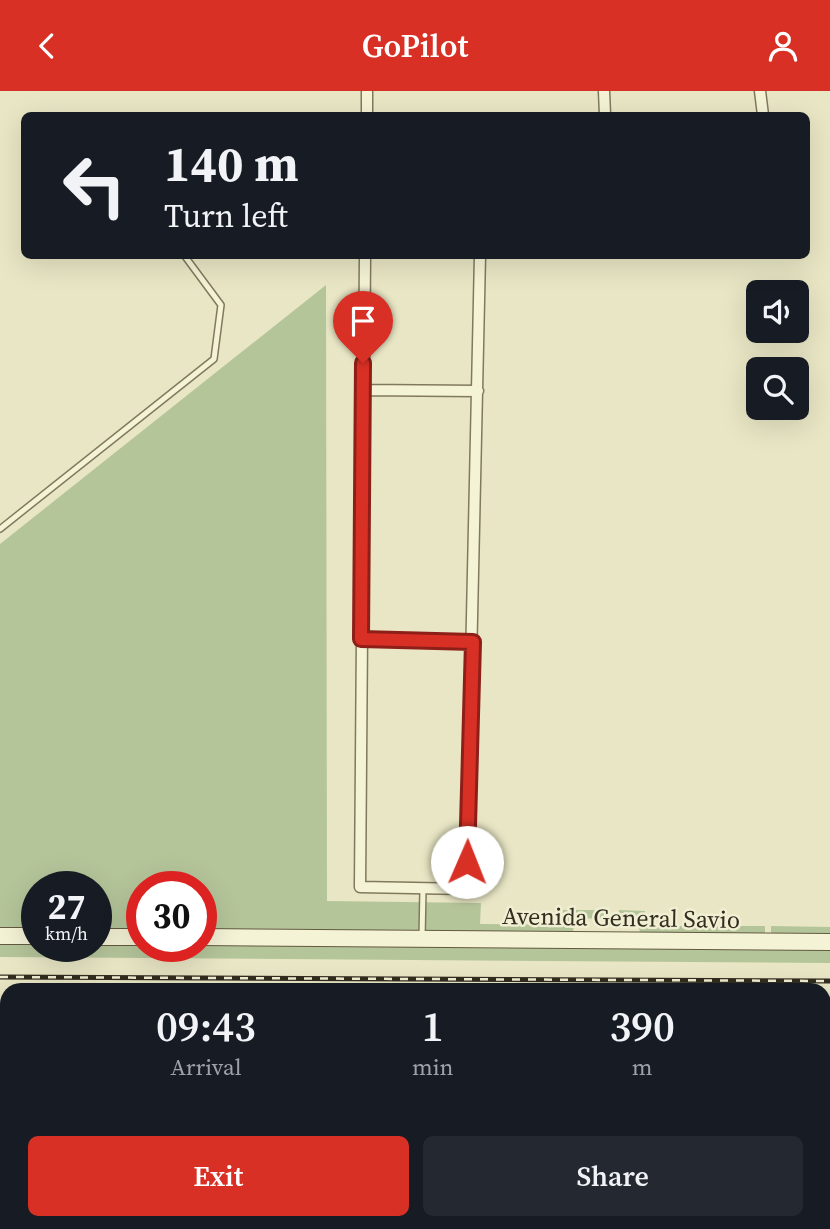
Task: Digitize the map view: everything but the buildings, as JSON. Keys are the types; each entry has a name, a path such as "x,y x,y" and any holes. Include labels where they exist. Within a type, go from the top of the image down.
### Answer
{"main road":[{"path":"0,936 21,936"},
{"name":"Avenida General Savio","path":"217,937 830,942"}],"street":[{"path":"367,91 367,112"},
{"path":"604,91 605,112"},
{"path":"760,91 763,112"},
{"path":"365,259 360,887 422,889 466,889 480,259"},
{"path":"363,390 478,391"},
{"path":"361,639 473,642"}],"lane":[{"path":"0,529 214,359 221,305 187,259"},
{"path":"422,889 422,939"}],"green space":[{"path":"326,285 327,901 481,903 480,924 562,925 563,910 604,910 604,918 574,919 573,933 217,929 217,871 126,871 126,929 112,928 112,871 21,871 21,927 0,927 0,544"},
{"path":"619,910 645,911 645,926 765,926 765,935 641,934 634,916 619,916"},
{"path":"771,926 830,927 830,935 771,935"},
{"path":"0,943 21,943 21,957 0,957"},
{"path":"112,943 126,944 126,958 112,958"},
{"path":"217,944 830,949 830,963 217,959"}],"railway":[{"path":"0,977 830,981"}],"route":[{"path":"363,363 361,639 473,642 467,862"}]}
